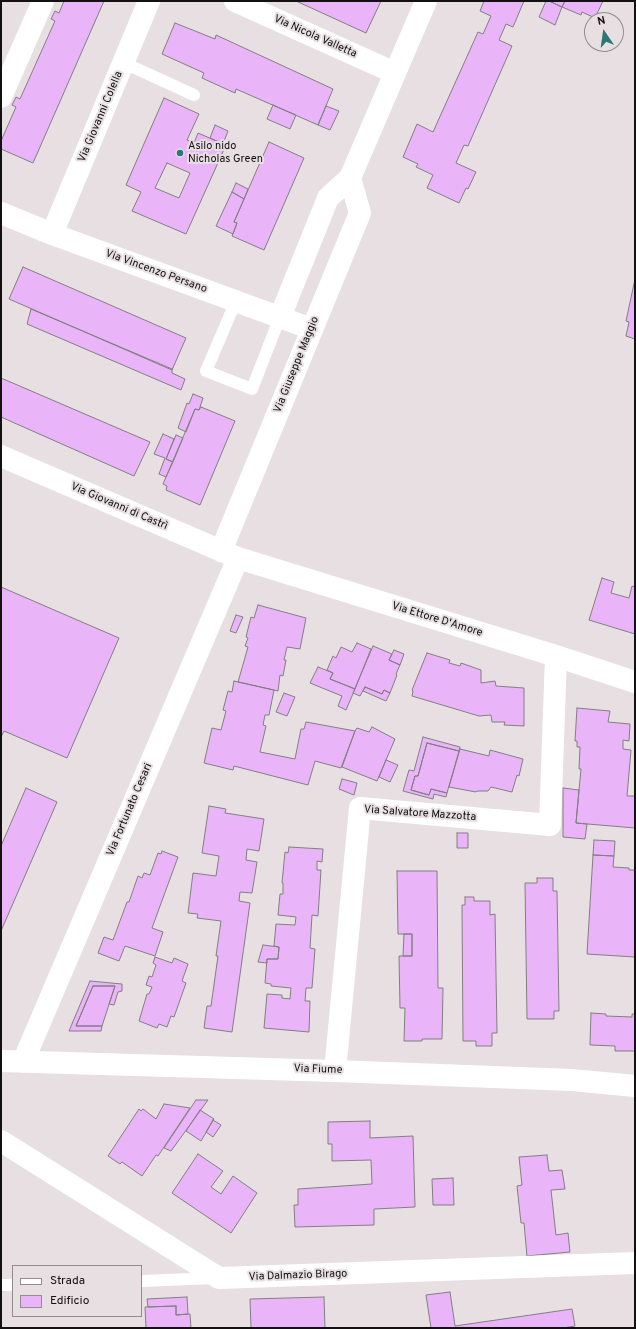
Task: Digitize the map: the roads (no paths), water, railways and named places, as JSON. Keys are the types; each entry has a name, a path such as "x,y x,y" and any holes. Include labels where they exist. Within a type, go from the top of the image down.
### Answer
{"street":[{"path":"1,98 43,1"},
{"name":"Via Giovanni Colella","path":"52,234 149,1"},
{"name":"Via Nicola Valletta","path":"235,1 395,73"},
{"path":"280,317 328,198 350,178 426,1"},
{"name":"Via Giuseppe Maggio","path":"229,555 312,329 360,213 350,178"},
{"name":"Via Vincenzo Persano","path":"1,213 52,234 312,329"},
{"name":"Via Giovanni di Castrì","path":"1,456 229,555"},
{"name":"Via Ettore D'Amore","path":"229,555 556,656 635,682"},
{"name":"Via Fortunato Cesari","path":"23,1062 229,555"},
{"name":"Via Salvatore Mazzotta","path":"335,1071 360,808 550,825 556,656"},
{"name":"Via Fiume","path":"1,1061 572,1080 635,1086"},
{"path":"1,1140 219,1278"},
{"name":"Via Dalmazio Birago","path":"219,1278 635,1263"}],"lane":[{"path":"124,63 194,95"},
{"path":"236,301 206,370 252,389 280,317"},
{"path":"142,1281 219,1278"},
{"path":"1,1285 12,1285"}],"place":[{"name":"Asilo nido Nicholas Green","path":"180,153"}]}
